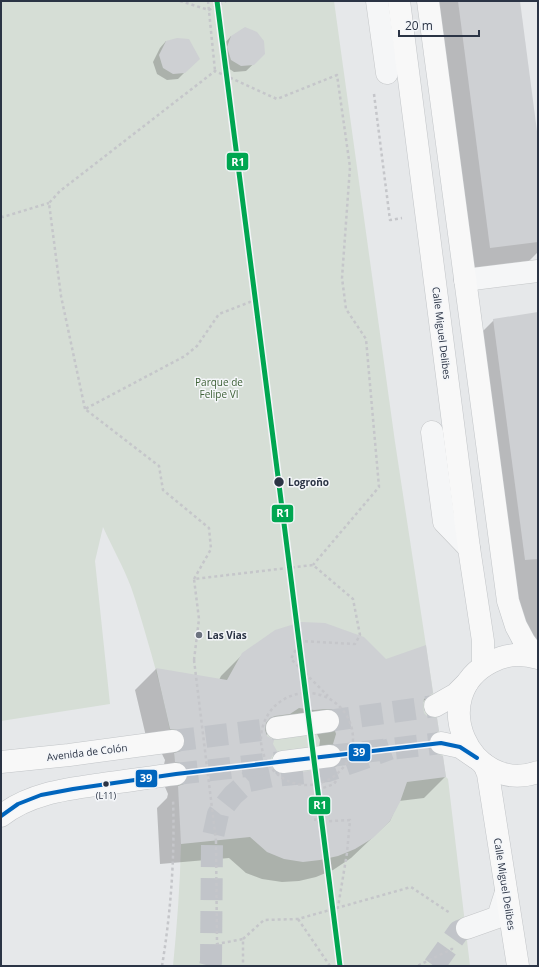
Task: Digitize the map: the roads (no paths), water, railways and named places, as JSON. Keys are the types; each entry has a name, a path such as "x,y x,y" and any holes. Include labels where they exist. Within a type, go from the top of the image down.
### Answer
{"main road":[{"name":"Calle Miguel Delibes","path":"399,1 469,548 483,641 478,671"},
{"path":"428,1 508,601 516,626 524,641 537,657"},
{"path":"435,706 456,694 478,671 500,658 518,654 537,657"},
{"path":"478,671 465,689 460,703 459,718 461,732 467,746 480,761"},
{"path":"277,728 331,711"},
{"name":"Avenida de Colón","path":"1,762 69,755 173,741"},
{"path":"441,743 460,746 480,761 502,773 517,776 538,772"},
{"name":"Calle Miguel Delibes","path":"480,761 488,774 518,966"},
{"path":"283,762 336,763"},
{"path":"1,816 18,804 41,795 176,774"},
{"path":"492,801 494,787 498,781 507,774"}],"street":[{"path":"377,1 380,80"},
{"path":"465,280 538,271"},
{"path":"432,432 444,522 469,548"},
{"path":"457,930 498,916 506,892"}],"tunnel":[{"path":"328,721 435,706"},
{"path":"173,741 277,728"},
{"path":"330,756 441,743"},
{"path":"210,966 212,841 218,814 233,795 249,781 272,776 328,771 390,749"},
{"path":"176,774 283,762"},
{"path":"434,966 459,931 467,928"}],"place":[{"name":"Logroño","path":"279,482"},
{"name":"Las Vias","path":"199,635"},
{"name":"(L11)","path":"106,784"}],"park label":[{"name":"Parque de Felipe VI","path":"219,388"}]}
